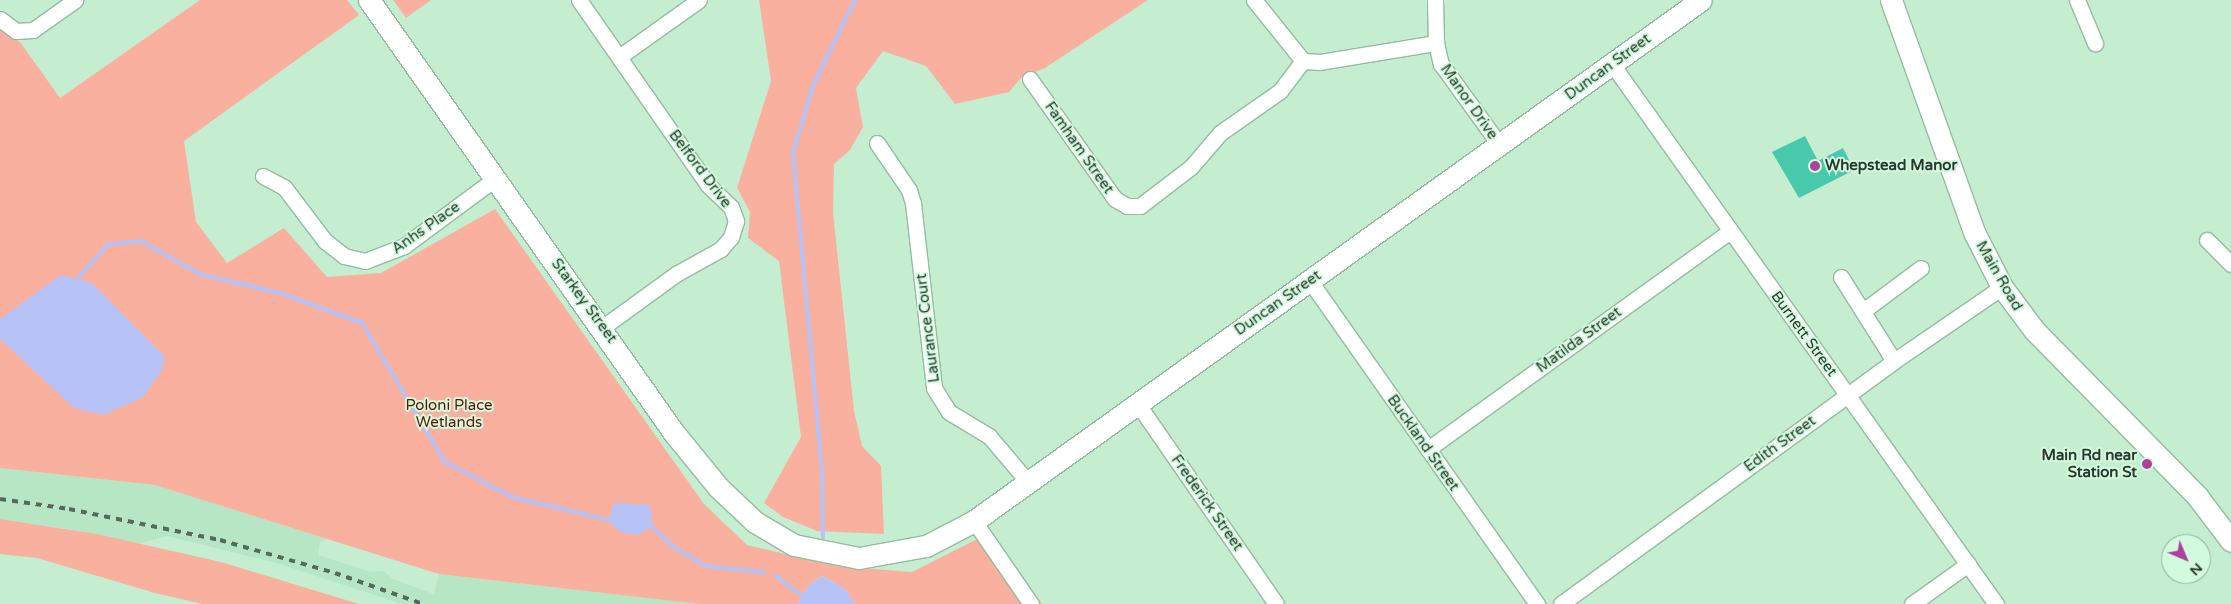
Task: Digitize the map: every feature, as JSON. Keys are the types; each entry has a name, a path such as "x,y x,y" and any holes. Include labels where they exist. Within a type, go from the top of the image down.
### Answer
{"street":[{"path":"0,20 16,31 32,30 75,0"},
{"name":"Starkey Street","path":"369,0 603,327 674,432 735,506 794,545 836,556"},
{"name":"Belford Drive","path":"579,0 708,185 731,207 736,221 731,237 721,249 676,274 603,327"},
{"path":"619,57 699,0"},
{"path":"1254,0 1303,61 1320,62 1436,44"},
{"name":"Manor Drive","path":"1435,0 1436,44 1441,64 1498,144"},
{"name":"Duncan Street","path":"836,556 894,554 926,546 974,521 1701,0"},
{"name":"Main Road","path":"1891,0 1975,234 2002,288 2034,330 2196,496 2231,541"},
{"path":"2077,0 2096,43"},
{"name":"Famham Street","path":"1030,79 1115,199 1127,206 1140,206 1191,167 1220,133 1280,92 1303,61"},
{"name":"Burnett Street","path":"1612,64 1996,604"},
{"name":"Laurance Court","path":"877,143 909,190 913,203 934,388 949,412 989,436 1028,482"},
{"name":"Anhs Place","path":"263,176 284,187 325,240 344,256 366,261 404,246 496,178"},
{"name":"Matilda Street","path":"1428,449 1730,231"},
{"path":"2207,240 2231,264"},
{"path":"1863,311 1921,268"},
{"path":"1841,276 1894,360"},
{"name":"Buckland Street","path":"1310,281 1537,604"},
{"name":"Edith Street","path":"1561,604 1894,360 2002,288"},
{"name":"Frederick Street","path":"1137,403 1276,604"},
{"name":"Main Road","path":"2196,496 2231,523"},
{"path":"974,521 1032,604"},
{"path":"1912,604 1968,564"}],"shaded area":[{"path":"0,468 155,485 327,539 320,542 318,555 371,572 384,571 393,579 434,594 439,574 699,604 402,604 280,564 167,536 133,545 68,529 0,519"}],"green space":[{"name":"Poloni Place Wetlands","path":"200,0 347,0 359,15 184,141 196,222 227,263 284,228 327,277 381,273 495,209 704,504 747,545 836,566 912,572 991,532 1042,604 855,604 845,589 822,576 809,585 798,604 699,604 439,574 155,485 0,468 0,29 20,42 60,98"},
{"path":"393,0 431,0 406,18"},
{"path":"759,0 1148,0 1045,68 1022,77 1009,92 955,104 926,66 883,51 856,88 863,127 850,150 834,164 833,212 854,411 862,446 881,466 884,534 817,531 783,517 764,503 801,437 779,261 748,238 750,212 737,188 771,81"},
{"path":"0,519 97,534 221,562 359,604 202,604 155,593 37,558 0,554"}],"water":[{"path":"61,275 92,283 165,357 161,372 142,398 103,415 74,408 0,339 0,319"},
{"path":"614,503 650,505 653,526 638,535 622,533 608,521"},
{"path":"822,576 845,589 855,604 798,604 809,585"}],"building":[{"name":"Whepstead Manor","path":"1805,136 1818,161 1843,148 1854,170 1799,198 1772,152"}],"waterway":[{"path":"823,537 822,471 793,152 813,86 855,0"},
{"path":"74,283 108,244 141,241 200,274 280,293 362,323 445,462 512,497 613,521"},
{"path":"649,524 675,548 706,566 764,572"},
{"path":"776,576 801,595 806,604"}],"railway":[{"path":"0,499 69,509 220,540 335,573 423,604"}],"place":[{"name":"Whepstead Manor","path":"1815,166"},
{"name":"Main Rd near Station St","path":"2147,464"}]}
